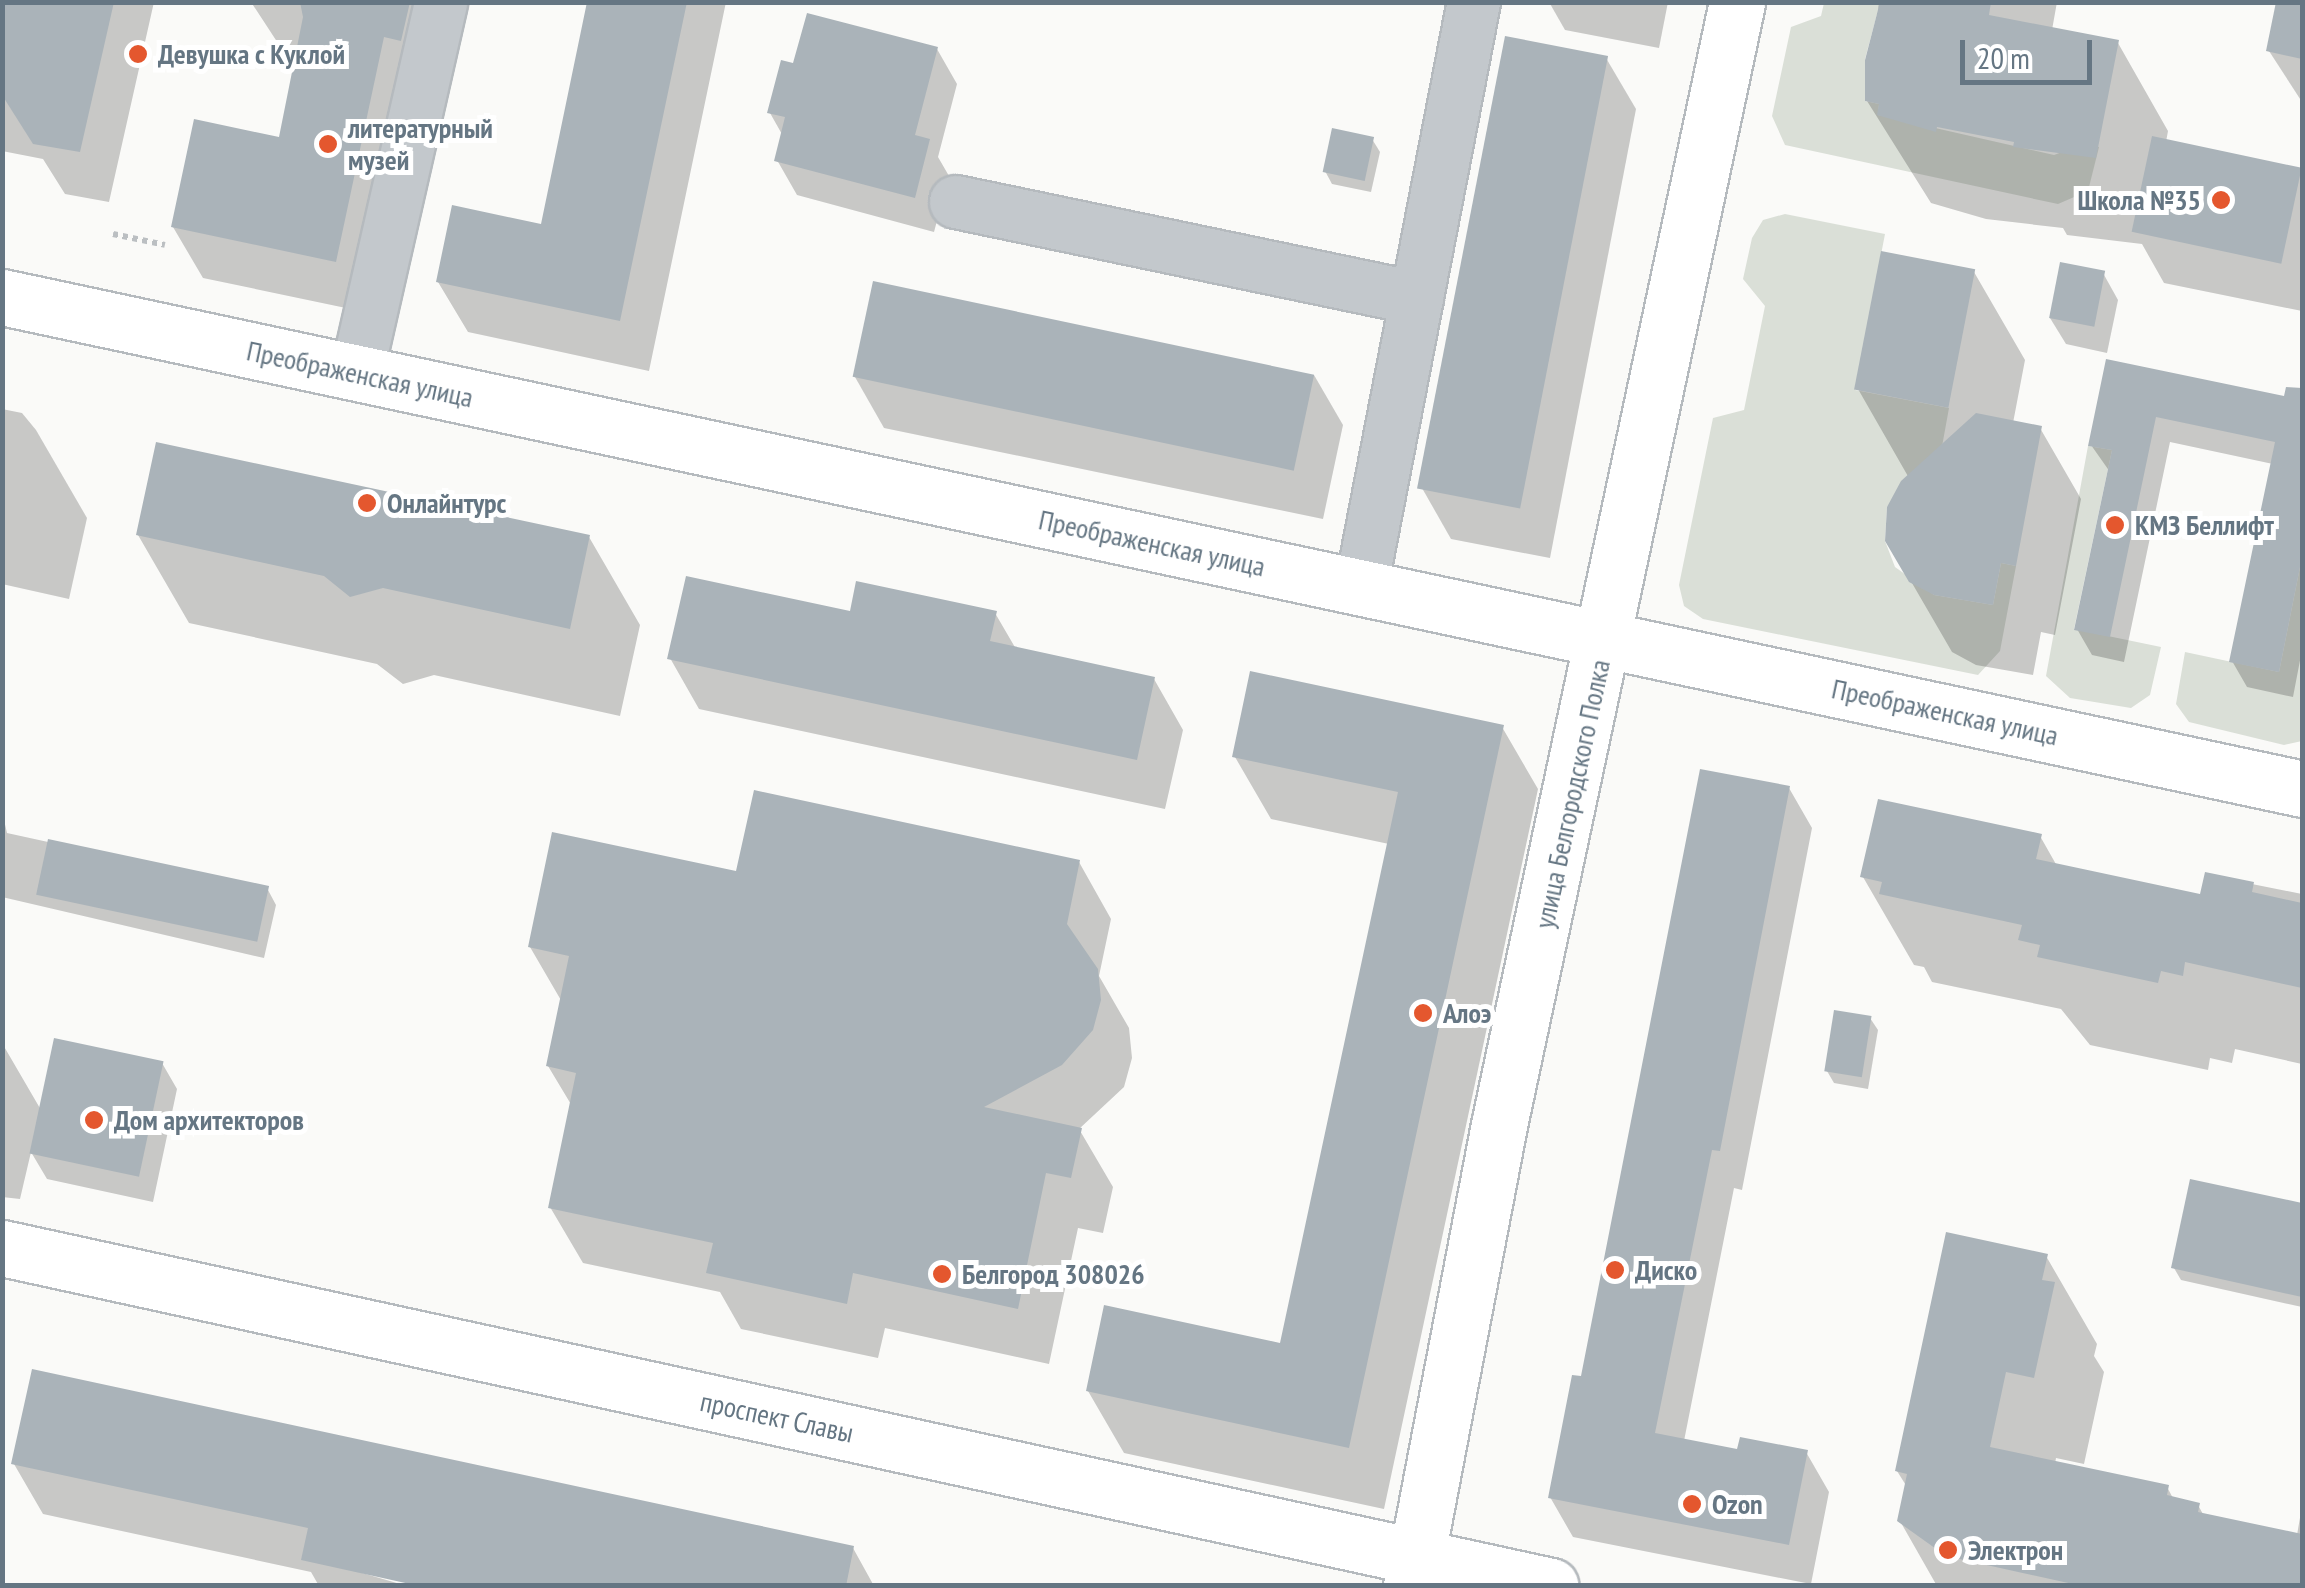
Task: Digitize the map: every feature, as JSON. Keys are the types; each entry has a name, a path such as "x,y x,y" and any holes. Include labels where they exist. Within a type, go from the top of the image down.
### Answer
{"main road":[{"name":"улица Белгородского Полка","path":"1414,1571 1499,1126 1605,640 1737,2"},
{"name":"Преображенская улица","path":"2,297 2302,789"},
{"name":"проспект Славы","path":"2,1248 1414,1571 1551,1586"}],"lane":[{"path":"357,373 441,2"},
{"path":"1361,588 1474,2"},
{"path":"956,202 1417,298"}],"path":[{"path":"114,234 165,245"}],"shaded area":[{"path":"1824,3 1880,3 1865,59 1865,101 1879,104 1878,115 2054,155 2084,144 2099,147 2088,191 2058,204 1785,145 1772,116 1791,27 1821,16"},
{"path":"1785,214 1885,234 1855,390 1949,408 1939,463 1887,507 1885,541 1895,567 1934,595 1993,605 2001,563 2016,566 2000,651 1978,675 1703,619 1684,606 1679,585 1713,418 1744,410 1765,306 1743,279 1752,238 1763,220"},
{"path":"2088,446 2112,450 2074,629 2161,647 2150,695 2131,708 2070,698 2046,676"},
{"path":"2302,557 2302,741 2284,745 2189,722 2176,704 2185,652 2279,672"}],"building":[{"path":"2,2 114,2 80,152 33,144 2,95"},
{"name":"литературный музей","path":"300,2 410,2 401,41 384,37 336,262 171,227 194,119 279,137 303,17"},
{"path":"587,2 687,2 620,321 436,282 452,205 541,224"},
{"path":"1880,2 1991,2 1989,15 2119,40 2096,158 2013,147 2014,142 1937,127 1936,132 1877,115 1879,104 1865,101 1865,60"},
{"path":"2276,2 2302,2 2302,59 2266,51"},
{"path":"807,13 938,47 915,135 930,139 915,198 774,161 785,117 767,113 781,60 793,63"},
{"path":"1505,36 1608,56 1520,509 1417,489"},
{"path":"1332,128 1374,137 1365,181 1323,172"},
{"name":"Школа №35","path":"2152,136 2302,168 2281,264 2132,232"},
{"path":"1881,251 1975,269 1948,408 1854,389"},
{"path":"2060,262 2105,271 2094,327 2049,318"},
{"path":"873,281 1314,375 1294,471 853,377"},
{"name":"КМЗ Беллифт","path":"2106,359 2284,396 2286,387 2302,388 2302,557 2279,672 2229,662 2275,442 2156,417 2110,637 2074,630 2112,450 2088,446"},
{"path":"1976,413 2042,426 2016,566 2001,563 1993,605 1934,595 1909,582 1885,541 1887,507 1901,481"},
{"path":"156,442 590,535 570,629 383,588 350,597 324,576 136,535"},
{"path":"686,576 850,611 856,581 997,611 990,641 1155,677 1137,760 667,659"},
{"path":"1250,671 1504,725 1349,1448 1086,1391 1104,1305 1280,1343 1398,792 1232,757"},
{"path":"1700,769 1790,786 1720,1151 1712,1150 1655,1433 1737,1449 1740,1437 1808,1450 1789,1545 1548,1498 1572,1375 1581,1376"},
{"path":"754,790 1080,860 1067,924 1098,969 1101,1000 1093,1030 1062,1065 984,1107 1082,1128 1071,1178 1046,1173 1018,1309 853,1273 847,1304 706,1273 713,1243 548,1208 576,1073 546,1066 569,956 528,947 552,832 736,871"},
{"path":"1878,799 2042,834 2036,859 2200,894 2205,872 2254,882 2252,892 2302,903 2302,988 2185,962 2183,976 2161,971 2158,983 2037,957 2040,945 2018,940 2022,925 1879,894 1882,882 1860,877"},
{"path":"48,839 269,886 257,942 36,895"},
{"path":"1834,1010 1872,1016 1862,1077 1824,1071"},
{"name":"Дом архитекторов","path":"54,1038 164,1061 139,1177 29,1153"},
{"path":"2190,1179 2302,1203 2302,1297 2171,1268"},
{"path":"1946,1232 2048,1254 2042,1280 2055,1282 2034,1378 2006,1372 1990,1447 2169,1485 2167,1495 2200,1503 2198,1512 2302,1534 2302,1586 2082,1586 1946,1556 1897,1521 1907,1474 1895,1471"},
{"path":"32,1369 854,1546 846,1586 419,1586 301,1560 308,1528 11,1464"}],"place":[{"name":"Девушка с Куклой","path":"138,54"},
{"name":"литературный музей","path":"328,144"},
{"name":"Школа №35","path":"2221,200"},
{"name":"Онлайнтурс","path":"367,503"},
{"name":"КМЗ Беллифт","path":"2115,525"},
{"name":"Алоэ","path":"1423,1013"},
{"name":"Дом архитекторов","path":"94,1120"},
{"name":"Диско","path":"1615,1270"},
{"name":"Белгород 308026","path":"942,1274"},
{"name":"Ozon","path":"1692,1504"},
{"name":"Электрон","path":"1948,1550"}]}
